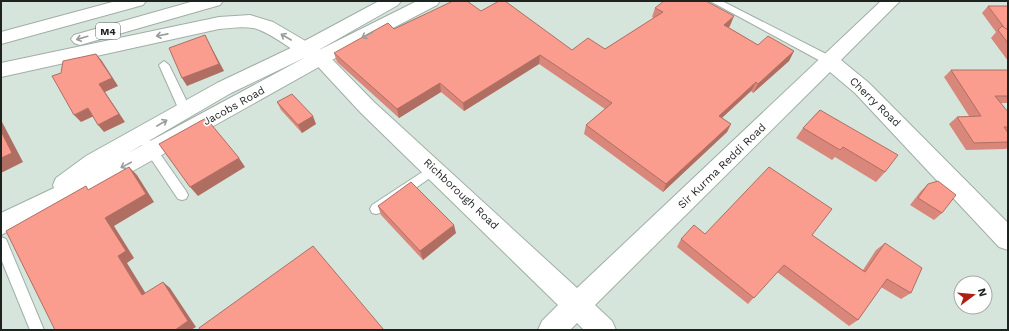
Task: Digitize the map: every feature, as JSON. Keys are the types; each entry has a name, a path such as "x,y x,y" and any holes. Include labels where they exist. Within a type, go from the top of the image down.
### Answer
{"main road":[{"path":"3,37 102,1"},
{"name":"M4","path":"3,37 137,1"},
{"name":"M4","path":"1,61 214,1"},
{"name":"Jacobs Road","path":"1,225 36,206 94,162 146,143 311,54 392,1"},
{"name":"Jacobs Road","path":"146,143 185,110 224,88 311,54 391,27 414,16 431,1"},
{"name":"Sir Kurma Reddi Road","path":"551,330 891,1"},
{"name":"Richborough Road","path":"1,70 211,25 247,20 259,21 311,54 603,330"},
{"name":"Cherry Road","path":"830,61 862,88 1008,239"}],"lane":[{"name":"Cherry Road","path":"715,1 830,61"},
{"path":"164,65 185,110"},
{"path":"146,143 182,195"},
{"path":"376,209 433,170"},
{"path":"1,243 38,330"}],"building":[{"path":"453,1 467,1 481,11 499,1 505,1 572,50 588,38 605,49 663,12 655,8 664,1 706,1 734,16 724,25 758,45 768,36 794,51 758,84 756,82 719,116 731,124 666,184 586,125 612,103 540,55 463,103 440,83 397,109 334,53 388,23 394,29"},
{"path":"988,6 1008,6 1008,29 1003,26"},
{"path":"1002,26 1008,30 1008,43 998,30"},
{"path":"205,35 219,64 182,78 169,48"},
{"path":"96,54 112,78 99,84 119,114 98,125 88,108 74,115 52,76 61,73 63,61"},
{"path":"951,70 1008,70 1008,96 995,96 1008,112 1008,127 1004,127 1008,133 1008,142 974,143 957,117 981,116"},
{"path":"292,94 313,116 298,125 277,102"},
{"path":"820,110 898,155 885,172 843,147 840,150 803,128"},
{"path":"206,118 239,158 190,187 159,144"},
{"path":"1,131 12,153 1,158"},
{"path":"129,167 146,194 105,218 126,251 118,256 142,295 163,282 188,321 175,330 55,330 6,231 86,186 88,190"},
{"path":"769,167 832,209 812,235 865,272 885,243 922,268 911,293 887,279 858,320 784,265 754,298 681,239 694,225 705,234"},
{"path":"938,181 956,195 942,213 918,198 928,184"},
{"path":"411,182 454,225 420,251 378,206"},
{"path":"313,246 384,330 200,330 199,328"}]}
